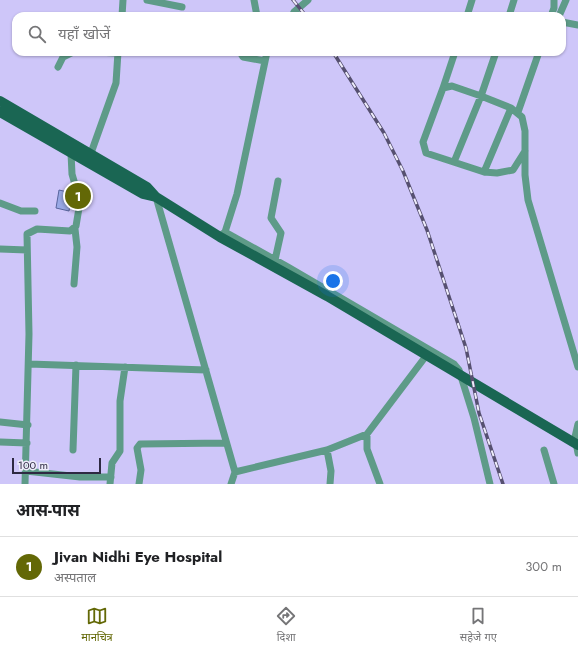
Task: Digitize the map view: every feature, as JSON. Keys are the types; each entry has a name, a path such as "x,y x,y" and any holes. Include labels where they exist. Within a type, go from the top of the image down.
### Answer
{"main road":[{"path":"0,101 147,187 156,197"},
{"path":"0,112 143,194 156,197 327,296 578,449"}],"street":[{"path":"122,12 123,0"},
{"path":"147,0 182,7"},
{"path":"254,0 256,12"},
{"path":"294,12 308,0"},
{"path":"468,12 472,0"},
{"path":"510,12 514,0"},
{"path":"552,12 554,0"},
{"path":"561,12 566,0"},
{"path":"566,23 578,25"},
{"path":"58,67 65,56"},
{"path":"91,153 116,83 118,56"},
{"path":"243,56 265,61"},
{"path":"266,56 237,194 225,237 276,260 454,364 459,370 474,418 490,484"},
{"path":"454,56 423,142 426,153 484,172 497,173 513,170 525,151"},
{"path":"454,162 481,96 495,56"},
{"path":"518,112 538,56"},
{"path":"443,88 452,86 511,108 518,112 524,123 525,183 528,200 578,367"},
{"path":"484,172 511,108"},
{"path":"71,152 72,174 81,207 75,229 76,247 74,284"},
{"path":"276,260 281,233 273,223 271,213 278,181"},
{"path":"156,197 235,472 232,484"},
{"path":"0,203 21,211 35,211"},
{"path":"26,484 29,364 28,234 37,229 62,232 75,229"},
{"path":"0,249 27,250"},
{"path":"235,472 327,450 367,434 430,350"},
{"path":"29,364 206,370"},
{"path":"73,450 76,365"},
{"path":"26,471 110,481 112,463 120,451 120,406 125,367"},
{"path":"0,422 28,425"},
{"path":"578,424 575,437 578,449"},
{"path":"367,434 367,448 380,484"},
{"path":"0,442 28,443"},
{"path":"139,484 141,470 137,448 140,444 226,443"},
{"path":"327,450 331,471 330,484"},
{"path":"544,450 554,484"}],"building":[{"path":"59,190 72,193 69,211 56,208"}],"railway":[{"path":"293,0 303,12"},
{"path":"336,56 384,133 403,171 427,230 466,348 479,413 503,484"}],"place":[{"name":"Jivan Nidhi Eye Hospital","path":"78,196"}]}
